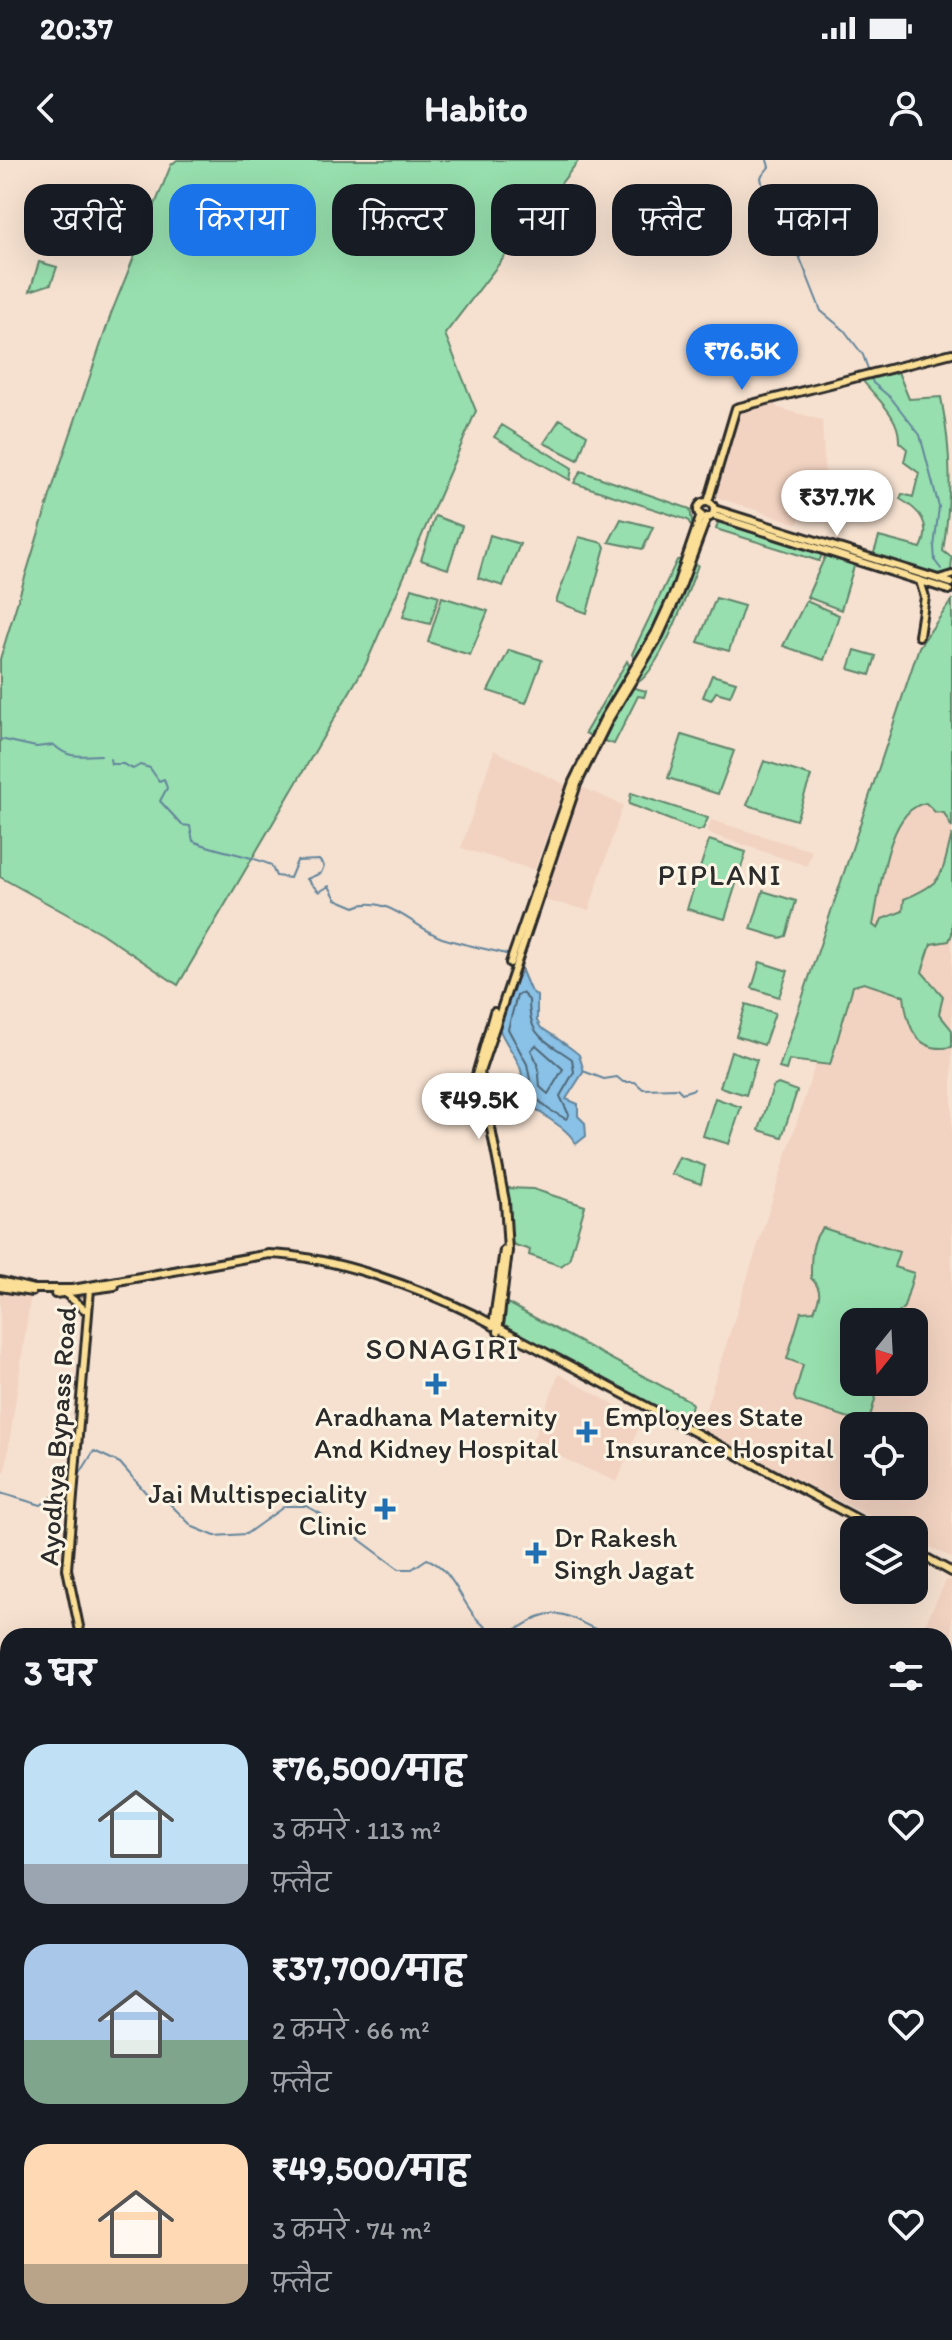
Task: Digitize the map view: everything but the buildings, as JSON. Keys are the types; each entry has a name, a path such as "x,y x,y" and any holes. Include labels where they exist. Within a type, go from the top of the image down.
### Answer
{"main road":[{"path":"496,1328 505,1256 503,1181 480,1076 512,963 573,782 605,717 655,634 675,591 708,514 708,502 736,408 952,353"},
{"path":"708,502 699,505 708,514 951,587"},
{"path":"867,561 919,580 951,587"},
{"path":"935,580 952,575"},
{"path":"919,580 925,597 919,636"},
{"path":"0,1287 65,1293 266,1254 291,1255 431,1294 496,1328"},
{"path":"496,1328 496,1307 505,1256"},
{"path":"0,1281 52,1291 106,1288 267,1258 291,1258 431,1297 496,1328 850,1516"},
{"path":"65,1293 86,1309 106,1288"},
{"name":"Ayodhya Bypass Road","path":"77,1628 64,1577 88,1289"},
{"path":"477,1316 491,1315 496,1307"},
{"path":"928,1558 952,1571"}],"shaded area":[{"path":"774,404 822,420 825,479 821,501 806,498 798,524 716,497 741,409"},
{"path":"952,669 952,1558 928,1546 928,1516 869,1516 699,1430 940,671"},
{"path":"494,750 566,785 534,870 461,848"},
{"path":"579,786 623,805 589,910 538,899"},
{"path":"711,820 812,851 807,866 707,833"},
{"path":"0,1290 31,1294 5,1473 0,1472"},
{"name":"Employees State Insurance Hospital","path":"559,1374 642,1420 617,1482 531,1444"},
{"path":"947,1579 952,1581 952,1628 923,1628"}],"green space":[{"path":"177,160 579,160 561,184 491,184 491,256 505,256 445,334 476,411 366,664 178,985 101,933 0,877 0,659 53,486 111,314 134,256 153,256 153,210 171,165"},
{"path":"39,262 57,267 51,284 30,291"},
{"path":"898,372 909,399 941,397 950,474 943,551 952,558 951,573 930,576 872,559 879,537 921,548 924,540 922,519 914,508 900,499 902,494 913,497 919,473 904,462 907,449 899,442 892,417 863,381"},
{"path":"560,419 587,435 578,460 544,443"},
{"path":"502,425 572,468 570,480 494,437"},
{"path":"581,471 690,509 694,532 688,520 574,483"},
{"path":"435,516 462,526 448,569 421,560"},
{"path":"621,519 653,527 643,549 609,542"},
{"path":"719,519 824,551 819,561 716,529"},
{"path":"490,535 520,544 503,586 478,578"},
{"path":"579,537 603,543 605,547 587,613 556,602"},
{"path":"827,552 855,563 841,610 807,597"},
{"path":"677,560 684,561 659,622 635,661 632,654"},
{"path":"693,563 698,565 664,647 646,675 637,683 635,678"},
{"path":"412,588 439,596 430,624 403,617"},
{"path":"442,597 488,611 470,655 428,642"},
{"path":"716,598 744,606 729,651 698,642"},
{"path":"952,600 952,828 944,813 935,812 926,803 913,808 902,820 888,854 873,925 878,929 882,919 903,911 904,899 935,882 943,868 952,834 952,934 949,941 931,944 922,972 943,996 939,1014 952,1030 952,1047 940,1048 922,1042 911,1027 904,996 864,983 853,986 830,1065 789,1060 786,1070 779,1068 919,647"},
{"path":"806,601 839,615 824,660 783,646"},
{"path":"509,650 542,660 526,703 488,691"},
{"path":"855,650 876,656 870,675 849,669"},
{"path":"627,661 631,669 592,737 585,733"},
{"path":"712,675 736,682 730,696 716,692 711,700 703,697"},
{"path":"631,687 646,691 644,697 638,696 614,744 601,740"},
{"path":"682,735 734,751 718,794 668,778"},
{"path":"764,761 811,776 796,820 747,805"},
{"path":"631,793 708,818 703,829 698,831 629,804"},
{"path":"709,840 746,852 725,919 687,909"},
{"path":"763,891 796,901 786,936 780,938 751,929"},
{"path":"760,962 788,971 779,997 752,988"},
{"path":"746,1004 775,1013 764,1045 736,1036"},
{"path":"731,1051 757,1060 746,1095 720,1087"},
{"path":"778,1084 797,1091 782,1137 759,1130 773,1087"},
{"path":"715,1098 741,1107 729,1144 703,1136"},
{"path":"679,1157 705,1166 701,1184 671,1174"},
{"path":"508,1188 533,1189 585,1206 569,1260 561,1266 529,1255 530,1250 509,1243"},
{"path":"823,1228 899,1252 894,1267 914,1273 903,1308 840,1308 840,1396 876,1396 871,1412 840,1412 840,1415 796,1401 794,1397 803,1365 787,1359 801,1312 814,1311 818,1302 819,1290 811,1278 811,1258"},
{"path":"507,1303 688,1400 692,1404 690,1412 686,1412 684,1420 510,1331 504,1325"}],"water":[{"path":"522,971 530,990 537,996 537,1021 541,1028 579,1055 584,1071 566,1099 578,1104 578,1116 585,1123 586,1136 576,1144 567,1132 527,1099 520,1067 499,1028 513,983"}],"waterway":[{"path":"767,160 769,167 761,177 764,190 779,204 790,248 800,258 821,311 844,330 863,355 873,383 891,398 920,435 939,507 934,547 935,561 941,569"},
{"path":"0,739 36,747 54,745 76,756 101,755"},
{"path":"110,759 111,764 123,764 133,769 140,765 150,768 159,781 164,779 167,788 160,801 182,825 190,826 193,841 271,865 276,876 290,878 297,861 319,860 324,866 321,873 307,879 319,892 329,886 336,899 355,907 366,904 389,908 442,938 510,955"},
{"path":"520,958 522,971"},
{"path":"583,1071 604,1079 617,1077 623,1082 635,1082 643,1089 677,1088 682,1093 694,1089"},
{"path":"76,1480 94,1451 120,1463 147,1494 168,1502 193,1527 215,1536 246,1534 285,1506 306,1506 399,1569 412,1569 427,1559 438,1565 487,1628"},
{"path":"0,1493 41,1505 70,1483"},
{"path":"519,1628 548,1614 564,1615 594,1628"}],"place":[{"name":"Aradhana Maternity And Kidney Hospital","path":"436,1384"},
{"name":"Employees State Insurance Hospital","path":"587,1432"},
{"name":"Jai Multispeciality Clinic","path":"385,1509"},
{"name":"Dr Rakesh Singh Jagat","path":"536,1553"}],"district":[{"name":"PIPLANI","path":"720,875"},
{"name":"SONAGIRI","path":"443,1349"}]}
